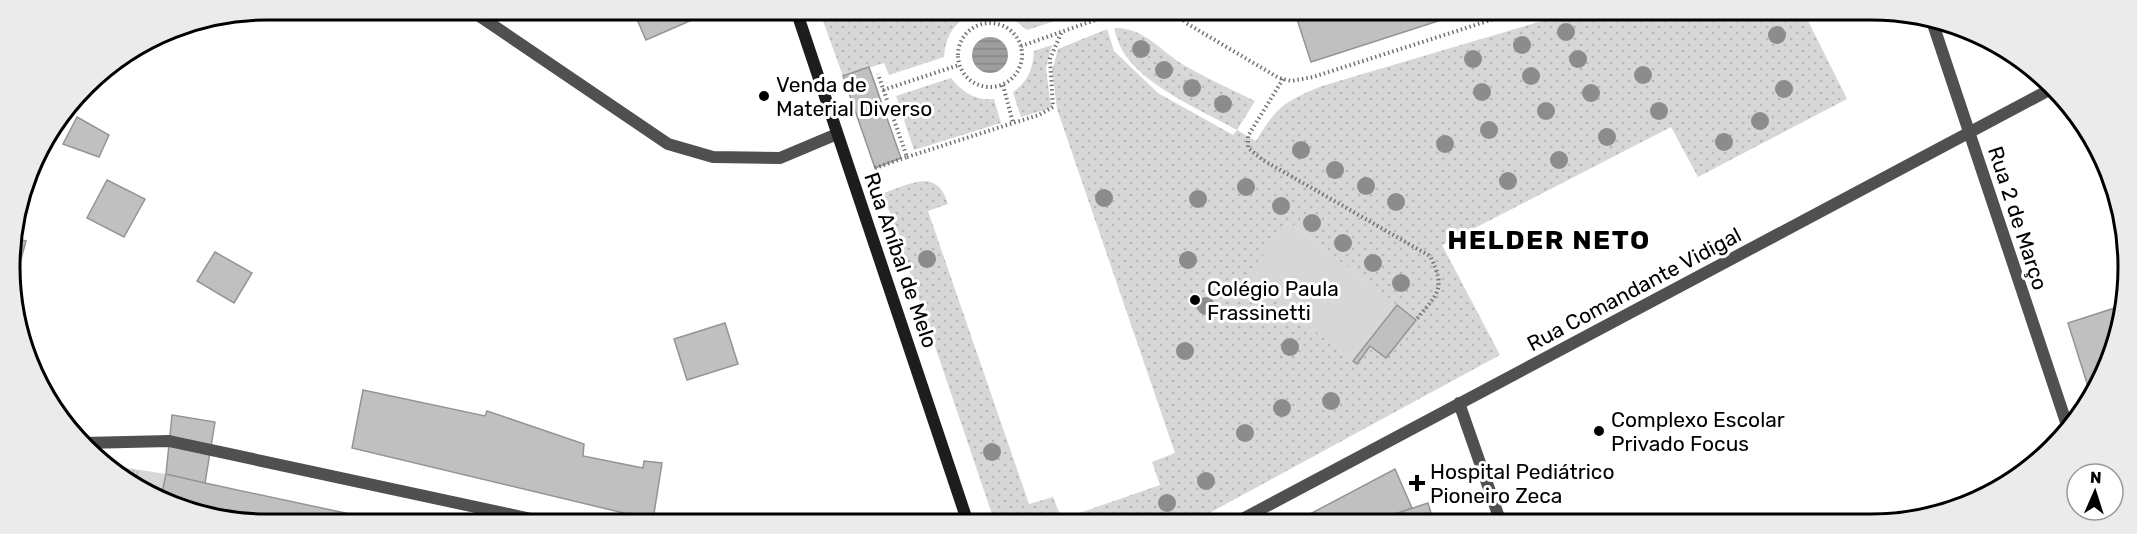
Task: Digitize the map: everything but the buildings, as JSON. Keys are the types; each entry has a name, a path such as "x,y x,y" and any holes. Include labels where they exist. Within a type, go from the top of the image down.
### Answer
{"street":[{"path":"485,20 668,144 713,157 780,158 837,134"},
{"name":"Rua Aníbal de Melo","path":"799,20 965,514"},
{"name":"Rua 2 de Março","path":"1934,28 2065,419"},
{"name":"Rua Comandante Vidigal","path":"1253,514 2045,92"},
{"path":"1460,403 1498,514"},
{"path":"93,443 169,441 508,514"}],"path":[{"path":"1021,46 1094,20"},
{"path":"1183,20 1283,79 1291,81 1313,77 1491,20"},
{"path":"983,24 1005,26 1014,33 1021,46 1022,64 1017,74 1002,85 988,87 978,85 969,80 959,65 961,43 974,28 983,24"},
{"path":"875,168 1039,115 1053,107 1050,59 1062,31"},
{"path":"883,90 959,65"},
{"path":"878,74 907,157"},
{"path":"1283,79 1248,136 1248,148 1263,159 1430,256 1440,275 1437,295 1416,320"},
{"path":"1002,85 1013,123"}],"green space":[{"path":"823,20 963,20 957,24 948,38 944,57 889,75 884,63 843,76"},
{"path":"1014,20 1058,20 1027,30"},
{"path":"1546,20 1808,20 1847,99 1698,177 1671,127 1442,245 1500,355 1208,514 1076,514 1160,485 1152,462 1175,453 1057,109 1052,71 1058,49 1107,29 1114,51 1158,93 1233,135 1237,130 1256,141 1276,112 1283,106 1322,86","holes":["1289,222 1416,320 1386,358 1370,346 1357,364 1246,277"]},
{"path":"1114,28 1125,29 1145,37 1189,68 1255,101 1237,130 1174,96 1144,75 1131,63 1122,50"},
{"path":"1052,45 1046,68 1051,108 1021,117 1013,92 1029,74 1034,51"},
{"path":"951,78 970,94 981,99 994,99 1001,123 914,150 896,96"},
{"path":"922,181 937,185 943,193 948,204 928,211 1029,504 1053,497 1060,514 992,514 883,193"},
{"path":"1289,222 1397,305 1353,361 1245,277"},
{"path":"121,467 166,474 162,491"}],"shaded area":[{"path":"990,37 1003,42 1008,55 1003,68 990,73 977,68 972,55 977,42"}],"place":[{"name":"Venda de Material Diverso","path":"764,96"},
{"name":"Colégio Paula Frassinetti","path":"1195,300"},
{"name":"Complexo Escolar Privado Focus","path":"1599,431"},
{"name":"Hospital Pediátrico Pioneiro Zeca","path":"1417,483"}],"district":[{"name":"HELDER NETO","path":"1549,240"}]}
